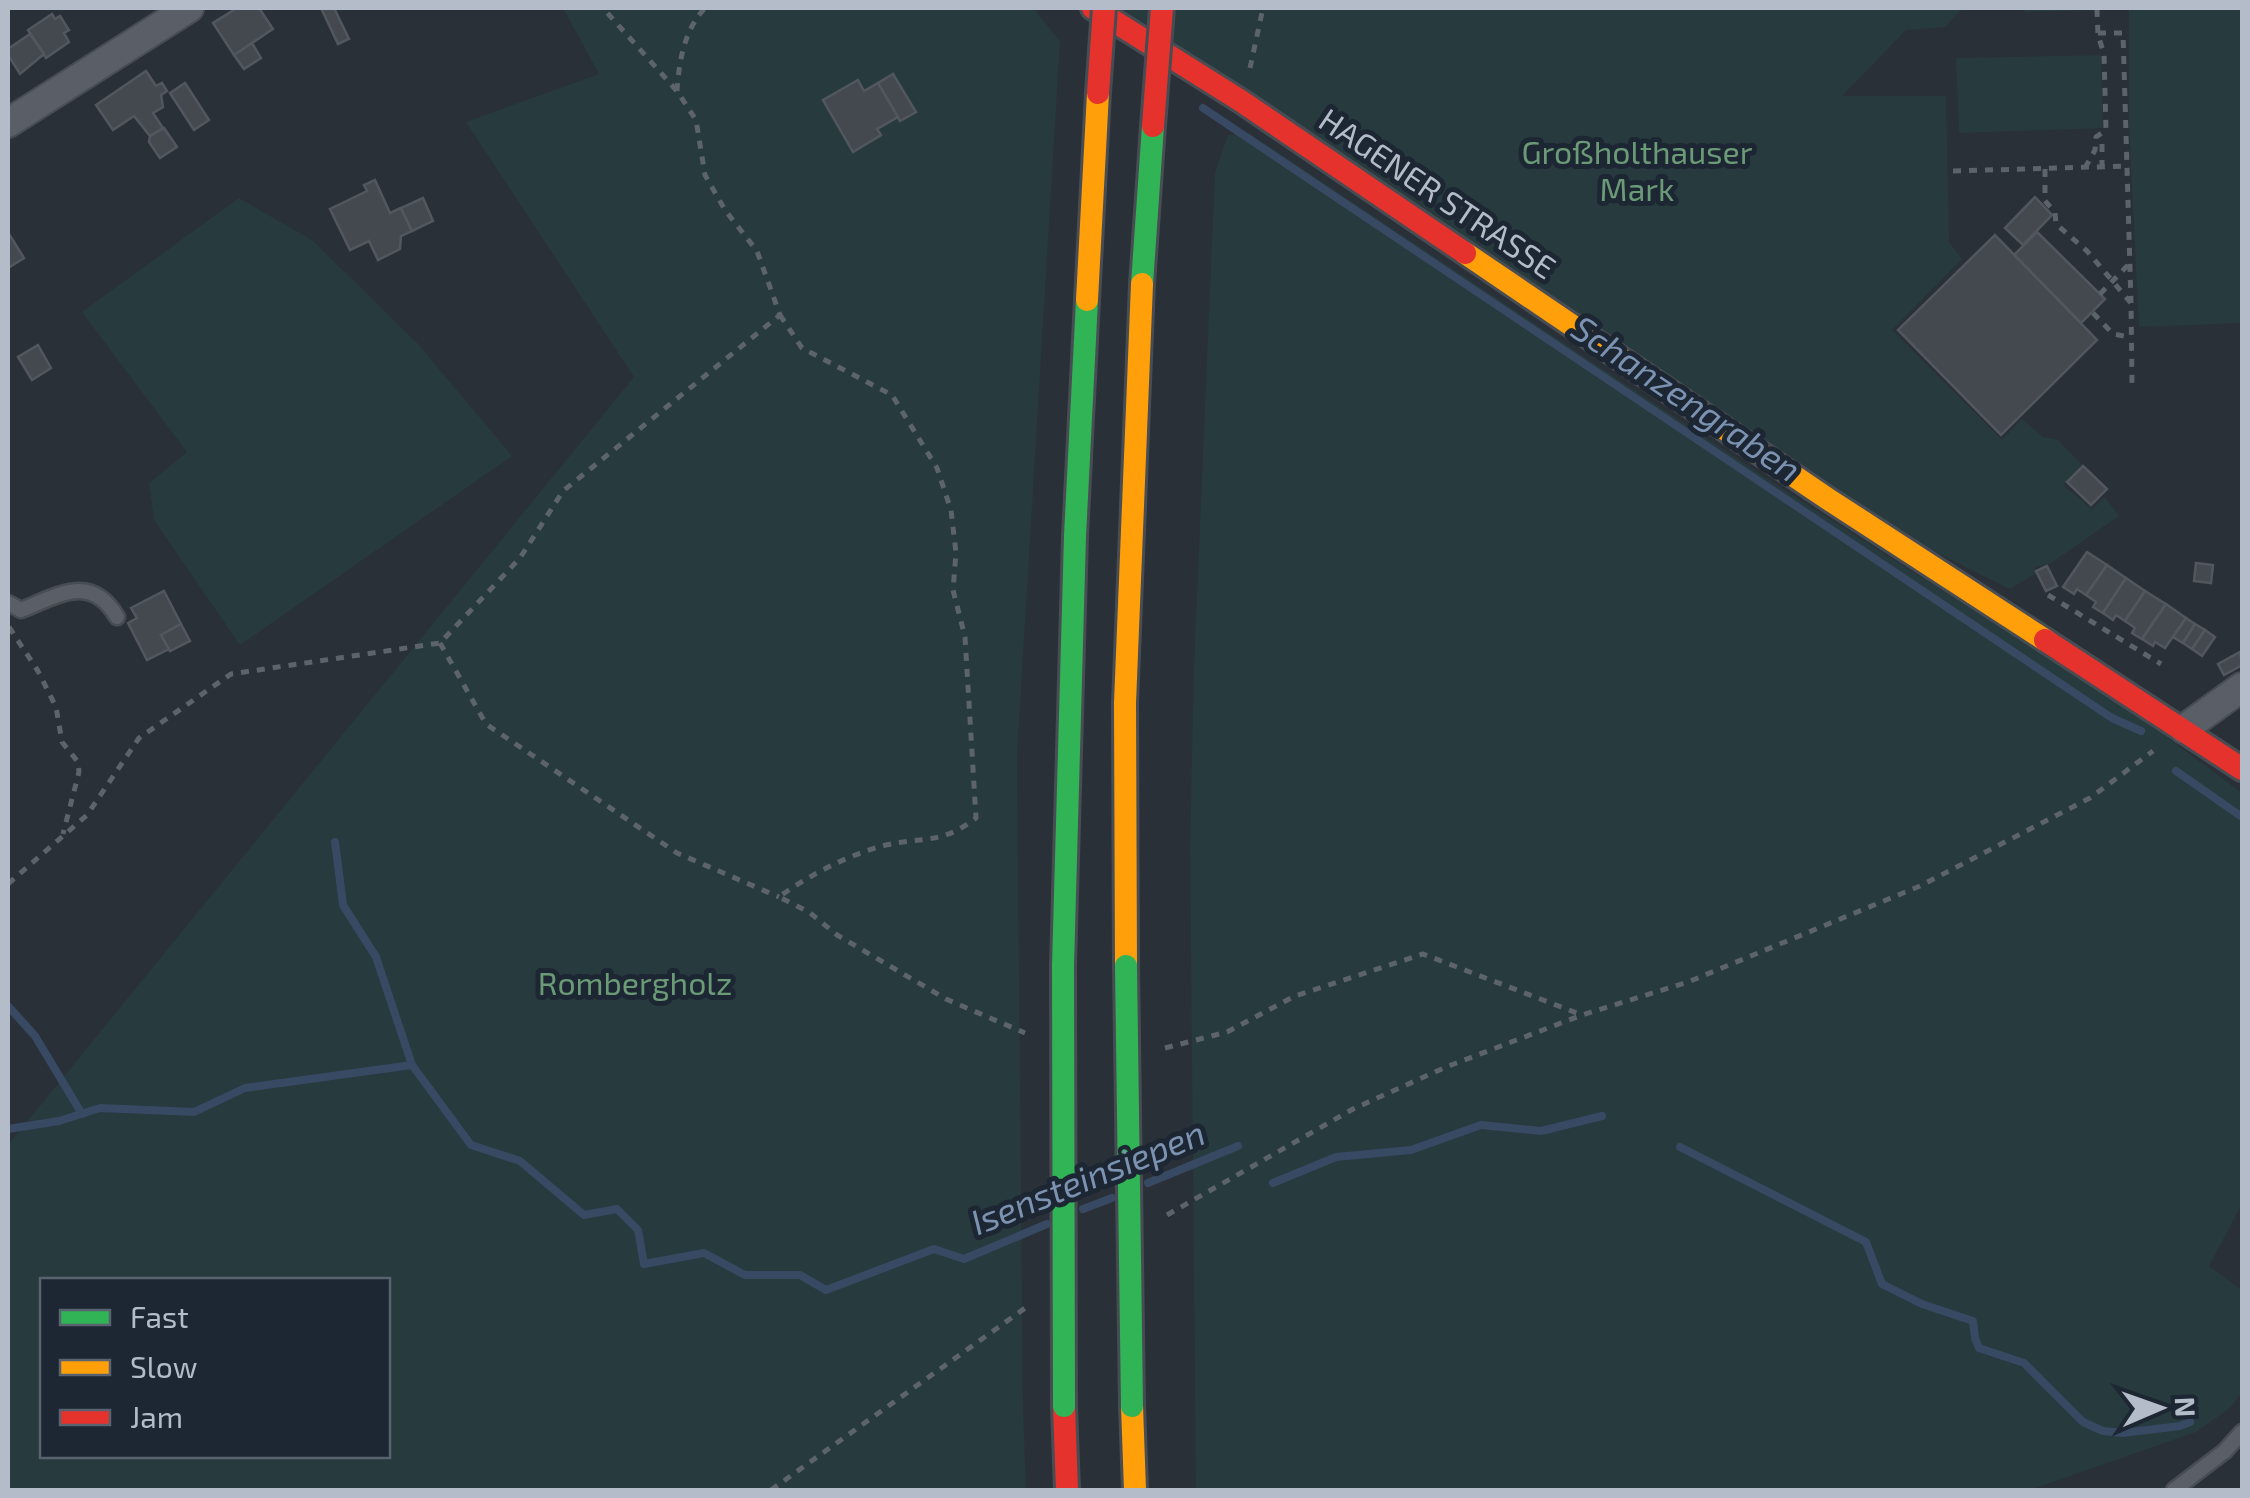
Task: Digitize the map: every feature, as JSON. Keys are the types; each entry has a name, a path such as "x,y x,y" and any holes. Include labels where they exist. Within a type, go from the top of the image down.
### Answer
{"main road":[{"name":"HAGENER STRASSE","path":"1093,8 1241,101 1828,498 2242,768"},
{"path":"1068,1490 1064,1406 1062,966 1075,536 1104,8"},
{"path":"1136,1490 1125,703 1143,267 1162,8"}],"street":[{"path":"8,123 189,8"},
{"path":"2184,729 2242,687"}],"lane":[{"path":"8,603 21,610 72,590 95,592 108,602 116,617"},
{"path":"2174,1490 2225,1451 2242,1432"}],"path":[{"path":"8,884 87,815 139,738 231,674 440,642 520,558 563,492 780,315 757,251 725,210 705,175 696,120 677,91 603,8"},
{"path":"677,91 680,58 696,17 705,8"},
{"path":"1241,101 1262,8"},
{"path":"2085,168 2095,150 2096,137 2106,130 2104,54 2097,10"},
{"path":"2098,33 2123,33 2132,384"},
{"path":"2102,144 2102,167"},
{"path":"1954,171 2128,166"},
{"path":"2045,168 2045,200 2055,212 2056,224 2087,251 2130,302"},
{"path":"2100,294 2131,262"},
{"path":"2093,313 2113,334 2129,336"},
{"path":"2048,594 2161,664"},
{"path":"8,624 38,671 59,716 62,742 78,762 79,772 62,838"},
{"path":"440,642 486,724 678,853 778,897"},
{"path":"1582,1014 1688,982 1920,886 2090,798 2184,729"}],"green space":[{"name":"Rombergholz","path":"563,8 1033,8 1060,41 1017,755 1026,1490 8,1490 8,1145 634,377 466,122 599,74"},
{"name":"Großholthauser Mark","path":"1093,8 1963,8 1945,27 1906,30 1842,96 1946,96 1949,242 1962,259 1892,330 2002,440 2022,419 2043,437 2058,440 2083,466 2063,485 2092,509 2105,497 2119,516 2051,563 2035,567 2035,574 2010,589 1828,499"},
{"path":"2025,8 2242,8 2242,323 2139,327 2129,127 2129,9 2025,12"},
{"path":"2101,55 2103,128 1959,133 1956,58"},
{"path":"1249,133 1784,490 2129,709 2242,793 2242,1204 2209,1266 2242,1290 2242,1392 2230,1408 2196,1432 2030,1490 1196,1490 1190,848 1194,665 1215,172 1228,135"},
{"path":"239,198 312,240 418,344 512,456 240,645 154,520 149,483 187,452 82,312"}],"building":[{"path":"237,8 259,8 273,29 234,55 213,23"},
{"path":"321,8 334,8 349,39 338,44"},
{"path":"52,14 55,19 60,16 69,30 64,33 69,42 46,58 28,30"},
{"path":"30,34 44,54 20,74 8,49"},
{"path":"252,43 261,58 244,69 234,55"},
{"path":"146,71 156,86 162,83 167,91 161,95 163,107 153,113 163,128 150,136 134,116 113,130 96,105"},
{"path":"893,74 916,112 900,121 878,83"},
{"path":"858,80 864,91 878,83 898,117 877,129 881,135 853,152 823,100"},
{"path":"185,83 209,120 194,130 170,93"},
{"path":"164,128 177,147 160,158 149,142 150,136"},
{"path":"375,180 390,213 401,208 412,231 401,236 400,249 378,260 369,241 350,250 330,209 367,191 364,185"},
{"path":"2035,197 2052,215 2023,245 2005,228"},
{"path":"423,198 433,221 412,231 401,208"},
{"path":"2037,232 2105,299 2081,323 2014,255"},
{"path":"8,235 24,258 8,268"},
{"path":"1995,235 2097,340 2001,435 1898,330"},
{"path":"38,345 51,368 32,380 18,357"},
{"path":"2083,466 2107,489 2091,505 2067,482"},
{"path":"2087,552 2107,565 2086,595 2077,589 2074,594 2063,587"},
{"path":"2196,563 2213,565 2211,583 2194,581"},
{"path":"2107,565 2126,578 2103,613 2093,607 2096,602 2086,595"},
{"path":"2047,566 2057,586 2046,591 2036,571"},
{"path":"2126,578 2145,591 2125,621 2116,615 2113,620 2103,613"},
{"path":"164,591 181,624 161,635 169,649 147,660 128,623 137,618 131,608"},
{"path":"2145,591 2166,604 2142,639 2132,633 2135,628 2125,621"},
{"path":"2166,604 2186,618 2165,648 2142,639"},
{"path":"2186,618 2195,624 2183,643 2173,637"},
{"path":"181,624 190,641 170,651 161,635"},
{"path":"2195,624 2205,630 2192,649 2183,643"},
{"path":"2205,630 2215,637 2202,656 2192,649"},
{"path":"2240,652 2242,665 2224,675 2218,664"}],"waterway":[{"name":"Schanzengraben","path":"1203,108 2112,718 2141,731"},
{"name":"Schanzengraben","path":"2176,771 2242,817"},
{"path":"335,842 343,905 376,957 412,1065"},
{"path":"8,1006 35,1036 82,1114"},
{"name":"Isensteinsiepen","path":"8,1129 59,1121 100,1108 194,1112 245,1088 412,1065 471,1145 520,1161 584,1215 617,1209 638,1230 644,1264 704,1253 745,1275 800,1275 826,1290 934,1249 964,1259 1047,1224"},
{"name":"Isensteinsiepen","path":"1273,1183 1336,1157 1411,1150 1481,1125 1541,1131 1602,1116"},
{"name":"Isensteinsiepen","path":"1148,1183 1238,1146"},
{"name":"Isensteinsiepen","path":"1680,1147 1866,1242 1882,1284 1922,1304 1973,1321 1979,1348 2024,1363 2083,1422 2103,1431 2122,1433 2190,1422"},
{"name":"Isensteinsiepen","path":"1083,1209 1112,1198"}],"traffic: fast":[{"path":"1142,284 1153,126"},
{"path":"1063,966 1075,536 1087,300"},
{"path":"1063,966 1064,1406"},
{"path":"1126,966 1132,1406"}],"traffic: slow":[{"path":"1087,300 1098,93"},
{"path":"1465,253 1828,499 2045,640"},
{"path":"1126,966 1125,703 1142,284"},
{"path":"1132,1406 1135,1490"}],"traffic: jam":[{"path":"1093,8 1241,101 1465,253"},
{"path":"1098,93 1104,8"},
{"path":"1153,126 1162,8"},
{"path":"2045,640 2242,769"},
{"path":"1064,1406 1067,1490"}]}
